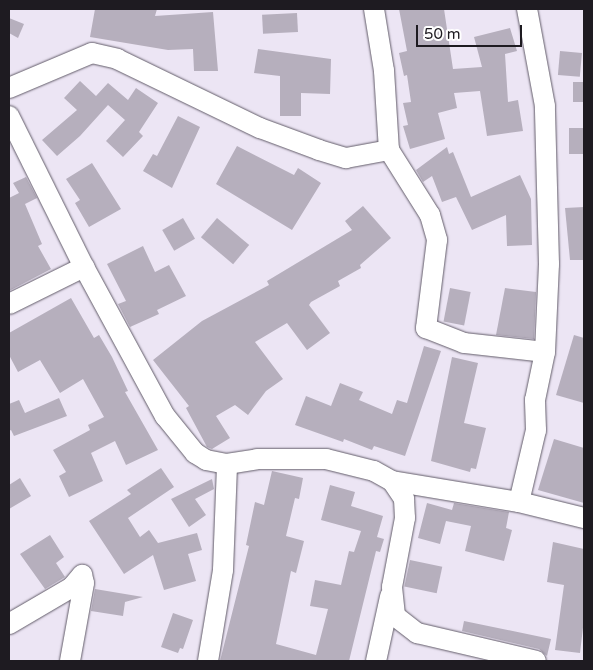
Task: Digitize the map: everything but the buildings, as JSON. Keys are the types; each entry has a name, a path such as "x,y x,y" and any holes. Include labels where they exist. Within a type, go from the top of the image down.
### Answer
{"street":[{"path":"374,9 384,70 389,150 430,215 437,240 426,328 464,343 545,352"},
{"path":"519,502 536,430 535,400 545,352 549,180 545,106 527,9"},
{"path":"9,88 92,53 117,59 260,128 319,150 346,158 389,150"},
{"path":"9,116 84,267 176,432 206,460 226,464 257,459 326,459 374,471 392,481 519,502 584,518"},
{"path":"9,304 84,267"},
{"path":"208,661 223,570 226,464"},
{"path":"376,661 405,518 404,499 392,481"},
{"path":"9,624 72,587 82,575 84,583 70,661"},
{"path":"392,587 395,616 417,633 536,661"}]}
